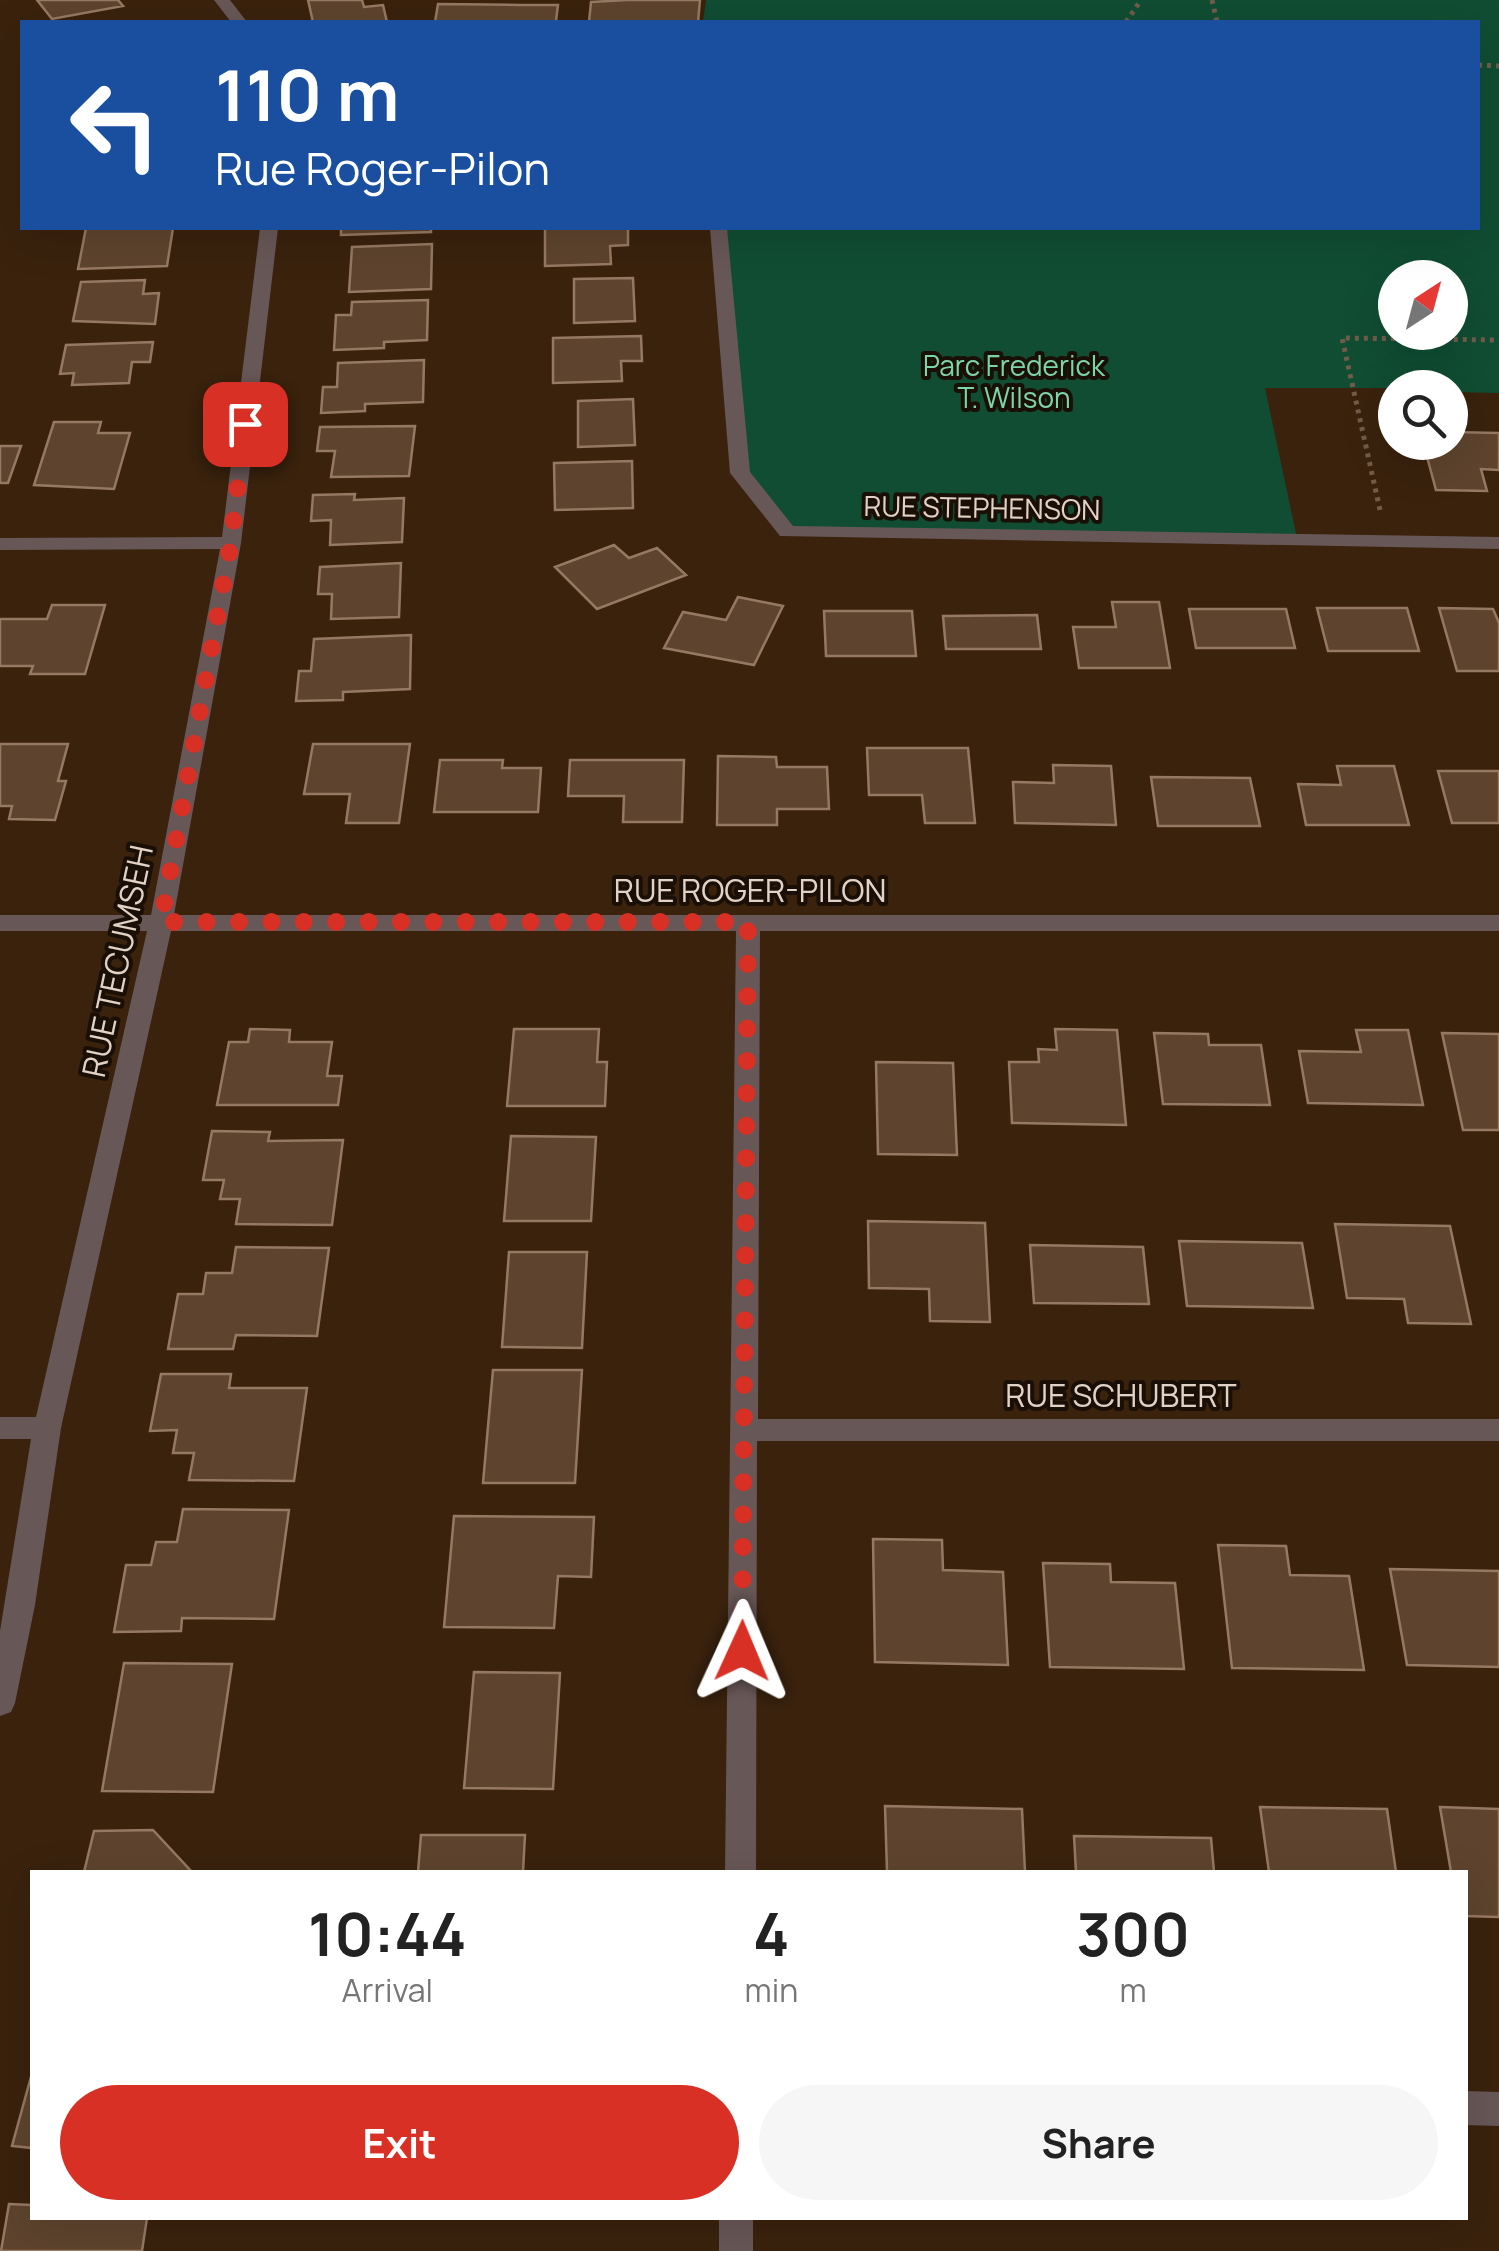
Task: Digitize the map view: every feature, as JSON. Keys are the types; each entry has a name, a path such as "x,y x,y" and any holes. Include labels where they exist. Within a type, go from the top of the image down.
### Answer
{"street":[{"path":"222,0 237,20"},
{"name":"RUE TECUMSEH","path":"0,1703 20,1604 47,1428 161,922 231,543 269,230"},
{"name":"RUE STEPHENSON","path":"718,230 740,473 787,532 1499,543"},
{"path":"0,544 231,543"},
{"path":"740,1870 748,922"},
{"name":"RUE ROGER-PILON","path":"0,923 1499,923"},
{"path":"0,1428 47,1428"},
{"name":"RUE SCHUBERT","path":"744,1430 1499,1430"},
{"path":"1468,2108 1499,2108"},
{"path":"736,2220 736,2251"}],"path":[{"path":"1389,540 1342,338 1499,340"}],"green space":[{"name":"Parc Frederick T. Wilson","path":"706,0 1499,0 1499,393 1468,392 1468,370 1378,370 1378,388 1265,388 1297,538 787,532 740,473 718,230 1480,230 1480,20 703,20"}],"building":[{"path":"37,0 118,0 123,6 52,19"},
{"path":"308,0 362,0 364,7 383,5 387,20 313,20"},
{"path":"700,0 698,20 589,20 591,2"},
{"path":"438,4 558,5 556,20 435,20"},
{"path":"86,230 173,230 167,266 78,269"},
{"path":"341,230 431,230 431,232 341,235"},
{"path":"545,230 628,230 628,245 610,246 611,264 545,266"},
{"path":"432,244 431,289 349,292 352,247"},
{"path":"633,278 635,321 574,323 574,279"},
{"path":"145,280 143,294 159,293 155,324 73,321 81,282"},
{"path":"428,300 427,340 384,342 384,348 334,350 336,315 351,315 352,302"},
{"path":"641,336 642,361 621,361 622,381 553,383 553,338"},
{"path":"153,342 150,362 132,362 129,383 72,385 74,373 60,374 66,345"},
{"path":"424,360 423,402 365,404 365,411 321,413 323,387 337,387 338,363"},
{"path":"633,399 635,445 578,447 578,401"},
{"path":"54,422 101,422 98,433 130,433 114,489 34,485"},
{"path":"415,426 409,476 331,477 335,451 317,451 320,427"},
{"path":"1468,432 1499,433 1499,470 1481,469 1487,491 1436,490 1428,460 1468,460"},
{"path":"0,446 21,446 8,483 0,483"},
{"path":"632,461 633,508 555,510 554,463"},
{"path":"355,494 354,500 404,498 402,542 330,545 331,520 311,521 313,495"},
{"path":"614,545 629,558 657,548 686,575 597,609 555,567"},
{"path":"401,563 399,617 331,619 332,594 318,594 320,567"},
{"path":"738,597 783,606 754,665 664,648 683,612 726,620"},
{"path":"1112,602 1159,602 1170,668 1079,668 1073,627 1116,627"},
{"path":"52,605 105,605 85,674 30,674 33,666 0,666 0,619 47,619"},
{"path":"1317,608 1407,608 1419,651 1328,651"},
{"path":"1439,608 1493,609 1499,623 1499,671 1457,671"},
{"path":"1189,609 1286,609 1295,648 1196,648"},
{"path":"824,611 912,611 916,656 826,656"},
{"path":"1037,615 1041,649 946,649 943,616"},
{"path":"411,635 410,689 343,692 343,700 296,701 299,671 311,671 314,639"},
{"path":"0,744 68,744 58,781 66,781 55,820 9,819 12,806 0,806"},
{"path":"313,744 410,744 399,823 346,823 350,794 304,794"},
{"path":"867,748 968,748 975,823 925,823 922,795 869,795"},
{"path":"718,756 776,757 777,767 827,767 829,809 777,809 777,825 717,825"},
{"path":"440,760 503,760 502,768 541,768 538,812 434,812"},
{"path":"570,760 684,760 682,822 623,822 624,796 568,796"},
{"path":"1053,765 1111,766 1116,825 1015,823 1013,782 1054,783"},
{"path":"1337,766 1394,766 1409,825 1306,825 1298,784 1341,785"},
{"path":"1438,771 1499,771 1499,823 1452,823"},
{"path":"1151,777 1250,778 1260,826 1158,826"},
{"path":"250,1029 290,1030 289,1042 332,1042 327,1076 342,1076 338,1105 217,1105 229,1042 248,1042"},
{"path":"514,1029 599,1029 597,1062 607,1062 605,1106 507,1106"},
{"path":"1055,1029 1117,1030 1126,1125 1012,1123 1009,1062 1039,1062 1038,1049 1057,1050"},
{"path":"1356,1030 1408,1030 1423,1105 1308,1103 1299,1051 1361,1052"},
{"path":"1154,1033 1208,1034 1209,1045 1261,1045 1270,1105 1163,1104"},
{"path":"1442,1033 1499,1034 1499,1130 1463,1130"},
{"path":"876,1062 953,1063 957,1155 878,1154"},
{"path":"212,1131 270,1132 268,1141 343,1140 332,1225 236,1224 240,1199 220,1199 224,1180 203,1180"},
{"path":"511,1136 596,1137 591,1221 504,1221"},
{"path":"868,1221 985,1223 990,1322 930,1321 929,1289 869,1288"},
{"path":"1335,1224 1450,1226 1471,1324 1408,1323 1404,1299 1347,1298"},
{"path":"1179,1241 1302,1243 1313,1308 1187,1306"},
{"path":"1030,1245 1143,1247 1149,1304 1034,1303"},
{"path":"236,1247 329,1248 317,1336 236,1335 233,1349 168,1349 178,1294 203,1294 206,1273 232,1273"},
{"path":"509,1252 587,1252 582,1348 502,1347"},
{"path":"493,1370 582,1370 575,1483 483,1483"},
{"path":"161,1374 231,1374 229,1388 307,1388 294,1481 189,1480 194,1453 173,1453 177,1430 150,1431"},
{"path":"183,1509 289,1510 274,1619 182,1618 181,1631 114,1632 126,1565 151,1565 156,1542 177,1542"},
{"path":"454,1516 594,1517 591,1577 558,1576 554,1628 444,1627"},
{"path":"873,1539 942,1540 943,1570 1003,1572 1008,1665 875,1662"},
{"path":"1218,1545 1286,1546 1290,1575 1349,1576 1364,1670 1232,1668"},
{"path":"1043,1563 1110,1564 1111,1582 1175,1583 1184,1669 1050,1667"},
{"path":"1390,1569 1499,1571 1499,1667 1407,1665"},
{"path":"124,1663 232,1664 213,1792 102,1791"},
{"path":"474,1672 560,1673 553,1789 464,1788"},
{"path":"885,1806 1022,1809 1025,1870 887,1870"},
{"path":"1260,1807 1387,1809 1396,1870 1269,1870"},
{"path":"1440,1807 1499,1809 1499,1917 1468,1916 1468,1870 1451,1870"},
{"path":"153,1830 190,1870 84,1870 94,1831"},
{"path":"421,1835 525,1835 523,1870 418,1870"},
{"path":"1074,1836 1211,1838 1214,1870 1076,1870"},
{"path":"30,2080 30,2148 12,2146"},
{"path":"9,2204 30,2205 30,2220 147,2220 142,2251 1,2251"}],"route":[{"path":"245,424 231,543 161,922 748,922 742,1651"}]}
